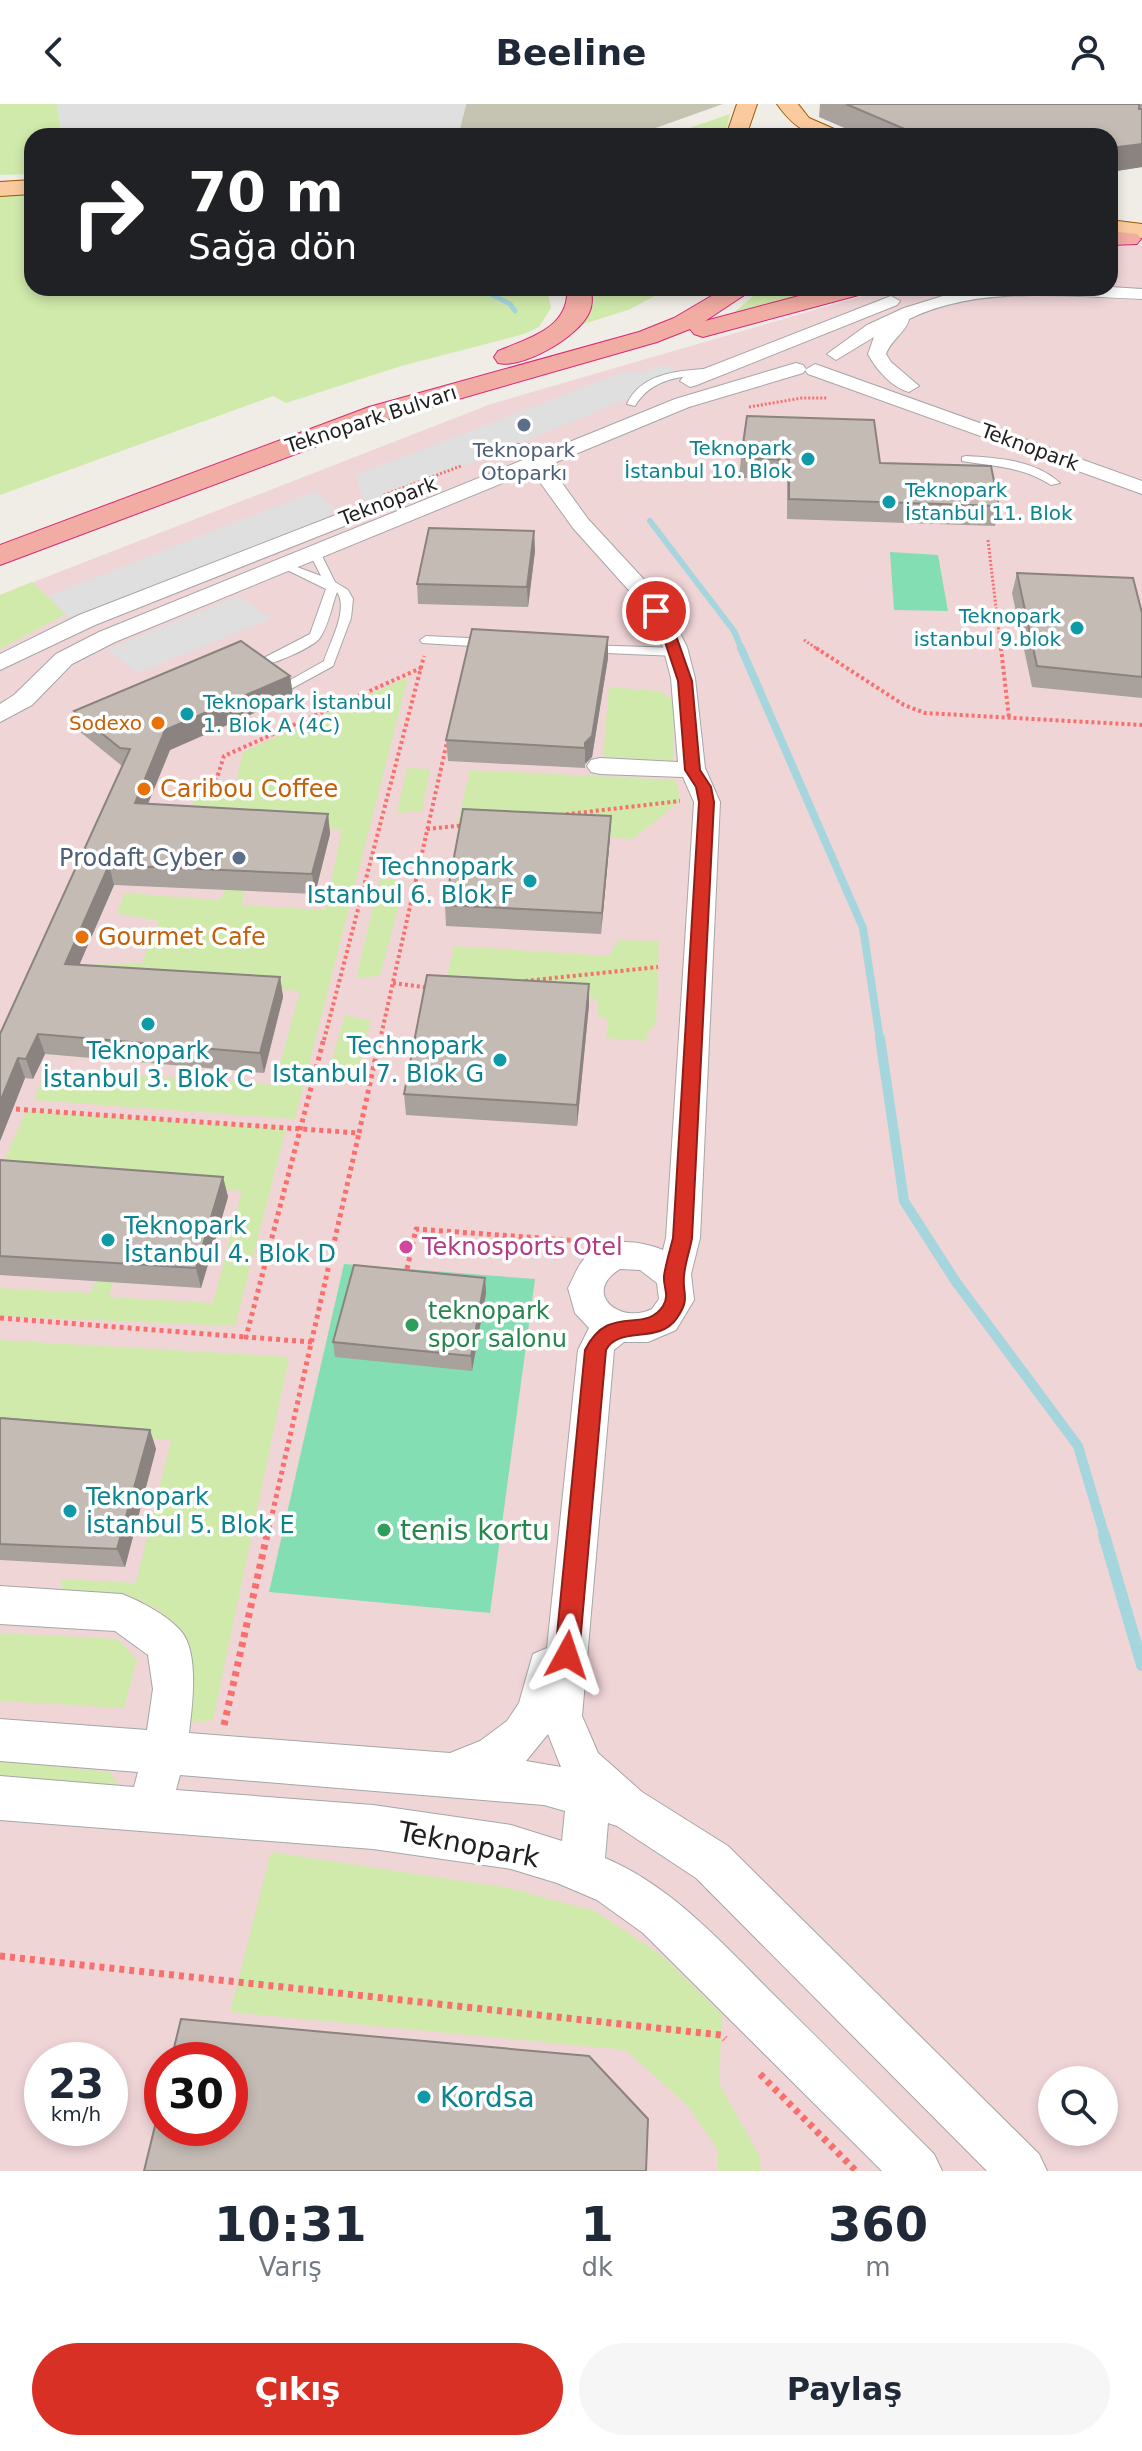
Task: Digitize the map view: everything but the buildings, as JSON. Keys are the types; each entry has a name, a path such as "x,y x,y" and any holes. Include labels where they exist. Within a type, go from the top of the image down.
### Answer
{"highway":[{"path":"505,358 557,334 575,317 581,305 580,296"},
{"name":"Teknopark Bulvarı","path":"0,532 331,409 630,322 681,296"},
{"name":"Teknopark Bulvarı","path":"0,556 379,413 607,350 683,323 729,296"},
{"path":"607,350 697,331 827,296"}],"main road":[{"path":"739,128 747,104"},
{"path":"781,125 787,104"},
{"path":"787,104 802,122 816,128"},
{"path":"0,181 24,180"},
{"path":"0,189 24,188"}],"street":[{"path":"1118,282 1142,284"},
{"name":"Teknopark","path":"1118,293 1142,294"},
{"name":"Teknopark","path":"0,715 23,700 64,659 91,644 316,554 484,482 530,454 632,404 904,296"},
{"name":"Teknopark","path":"802,380 830,366 836,357 884,323 919,307 965,296"},
{"name":"Teknopark","path":"909,386 878,359 877,348 888,332 919,307"},
{"name":"Teknopark","path":"783,344 817,343 836,357 909,386 1142,472"},
{"path":"783,344 772,351 773,358 802,380"},
{"name":"Teknopark","path":"0,663 87,620 530,454 705,395 802,380 873,389 1142,488"},
{"path":"530,454 567,507 656,611 676,652 685,681 692,786"},
{"path":"484,482 530,488 567,507"},
{"path":"75,597 87,620"},
{"path":"600,766 692,786 707,802 683,1238 663,1269"},
{"path":"623,1255 663,1269 678,1296 669,1315 647,1328 604,1316 585,1290 597,1267 623,1255"},
{"path":"449,1774 489,1761 521,1737 535,1721 544,1696 604,1316"},
{"path":"604,1316 603,1336 596,1350 561,1716 583,1768 607,1801"},
{"path":"0,1605 122,1613 167,1644 174,1689 165,1752 149,1810"},
{"path":"0,1740 449,1774 544,1784 607,1801 712,1862 1022,2171"},
{"name":"Teknopark","path":"0,1798 373,1827 511,1847 582,1871 613,1884 659,1917 917,2171"},
{"path":"582,1871 607,1801"}],"lane":[{"path":"966,459 1015,463 1036,470 1055,483"},
{"path":"260,663 315,636 331,584 316,554"},
{"path":"285,566 344,592 347,607 331,658 323,669 289,686"},
{"path":"426,644 503,644"},
{"path":"579,648 676,652"}],"path":[{"path":"988,540 1009,718"},
{"path":"804,640 910,709 933,715 1142,725"},
{"path":"246,1337 426,644"},
{"path":"214,787 224,756 421,667"},
{"path":"217,1756 448,740"},
{"path":"554,815 692,786"},
{"path":"427,829 475,824"},
{"path":"520,982 658,967"},
{"path":"393,983 444,990"},
{"path":"0,1108 359,1133"},
{"path":"407,1269 416,1229 588,1242"},
{"path":"0,1318 312,1342"},
{"path":"0,1956 721,2035 732,2046"},
{"path":"755,2069 856,2171"}],"shaded area":[{"path":"57,104 466,104 460,128 61,128"},
{"path":"466,104 723,104 656,128 460,128"},
{"path":"1118,244 1142,245 1142,2171 0,2171 0,595 491,404 862,296 1118,296"},
{"name":"Teknopark Otoparkı","path":"666,365 683,376 377,502 364,502 356,475 626,371 639,373"},
{"path":"315,491 335,508 324,519 324,526 73,621 48,596"},
{"path":"238,596 272,618 138,673 107,650"}],"green space":[{"path":"0,104 57,104 61,128 24,128 24,174 0,175"},
{"path":"730,114 727,128 689,128"},
{"path":"24,192 24,296 549,296 551,308 539,327 524,334 401,366 286,403 273,396 0,495 0,193"},
{"path":"587,296 655,296 628,310 580,325"},
{"path":"753,296 813,296 726,319"},
{"path":"890,552 938,555 948,611 894,610"},
{"path":"32,582 66,614 0,649 0,595"},
{"path":"408,677 295,1119 34,1100 46,1069 274,1085 300,991 92,978 98,964 142,963 159,921 117,913 125,893 220,900 225,888 245,889 242,905 325,910 342,829 264,826 191,809 197,791 234,789 243,752"},
{"path":"609,687 659,691 673,699 673,762 603,756"},
{"path":"407,768 430,769 422,811 397,813"},
{"path":"470,770 676,780 680,801 633,839 456,828"},
{"path":"380,878 405,882 380,976 356,978"},
{"path":"618,940 659,941 656,1024 648,1031 646,1041 606,1038 608,1020 597,1014 598,999 444,990 454,946 609,956"},
{"path":"345,1015 371,1021 354,1084 326,1081"},
{"path":"26,1111 286,1129 235,1326 0,1316 0,1288 90,1293 98,1277 114,1279 109,1297 213,1303 242,1191 0,1170"},
{"path":"344,1264 535,1279 490,1613 269,1592"},
{"path":"0,1340 289,1357 213,1720 181,1724 185,1641 158,1609 129,1598 62,1593 62,1579 136,1583 171,1440 0,1426"},
{"path":"0,1633 118,1639 137,1660 124,1708 0,1701"},
{"path":"0,1761 110,1772 118,1785 111,1791 0,1782"},
{"path":"271,1852 509,1888 595,1911 660,1954 722,2014 719,2084 760,2156 761,2171 718,2171 718,2150 688,2106 626,2050 230,2012"}],"waterway":[{"path":"495,296 510,304 515,311"},
{"path":"650,521 734,631 742,650"},
{"path":"741,648 863,928 880,1040"},
{"path":"880,1038 904,1201 956,1282 1078,1446 1105,1537"},
{"path":"1104,1535 1142,1665"}],"place":[{"name":"Teknopark Otoparkı","path":"524,425"},
{"name":"Teknopark İstanbul 10. Blok","path":"808,459"},
{"name":"Teknopark İstanbul 11. Blok","path":"889,502"},
{"name":"Teknopark istanbul 9.blok","path":"1077,628"},
{"name":"Teknopark İstanbul 1. Blok A (4C)","path":"187,714"},
{"name":"Sodexo","path":"158,723"},
{"name":"Caribou Coffee","path":"144,789"},
{"name":"Prodaft Cyber","path":"239,858"},
{"name":"Technopark Istanbul 6. Blok F","path":"530,881"},
{"name":"Gourmet Cafe","path":"82,937"},
{"name":"Teknopark İstanbul 3. Blok C","path":"148,1024"},
{"name":"Technopark Istanbul 7. Blok G","path":"500,1060"},
{"name":"Teknopark İstanbul 4. Blok D","path":"108,1240"},
{"name":"Teknosports Otel","path":"406,1247"},
{"name":"teknopark spor salonu","path":"412,1325"},
{"name":"Teknopark İstanbul 5. Blok E","path":"70,1511"},
{"name":"tenis kortu","path":"384,1530"},
{"name":"Kordsa","path":"424,2097"}],"route":[{"path":"567,1655 596,1350 603,1336 620,1328 647,1328 669,1315 678,1296 674,1278 683,1238 707,802 693,770 685,681 668,630 656,611"}]}
